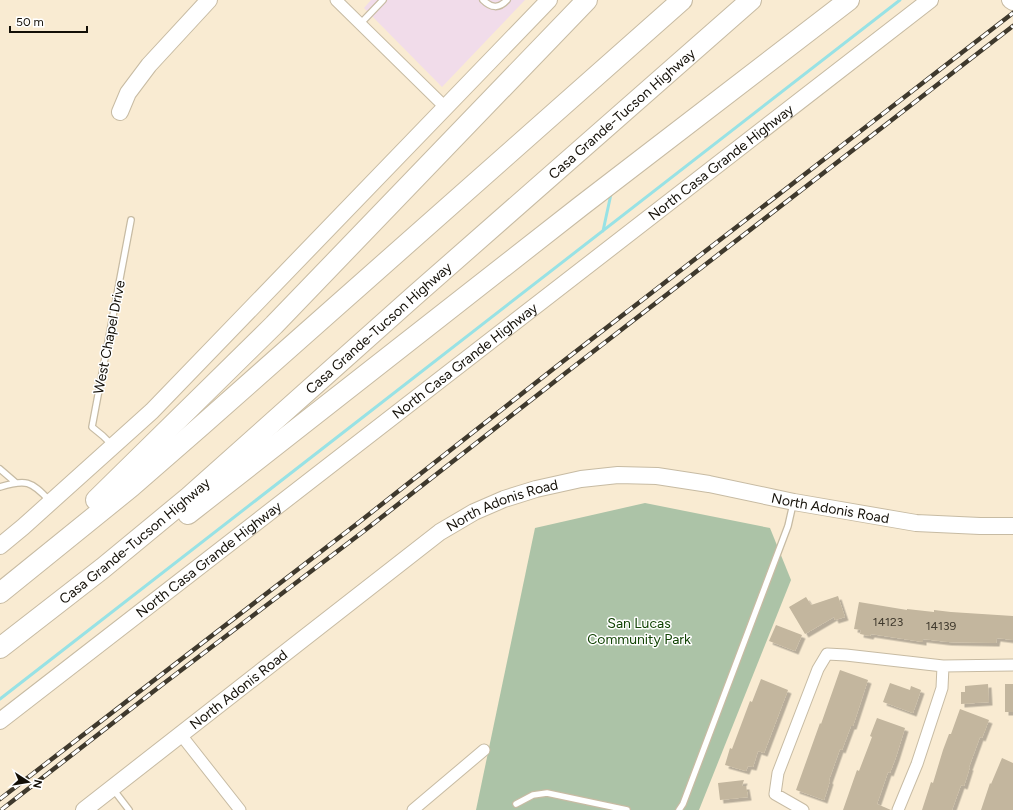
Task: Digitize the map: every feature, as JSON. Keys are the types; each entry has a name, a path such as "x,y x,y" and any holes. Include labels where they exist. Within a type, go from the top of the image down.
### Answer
{"highway":[{"path":"3,591 274,325 586,0"},
{"path":"3,591 131,487 682,0"},
{"name":"Casa Grande-Tucson Highway","path":"0,648 103,568 189,497 413,297 751,0"},
{"path":"103,568 143,549 575,211 849,0"}],"street":[{"path":"120,112 128,93 149,65 209,0"},
{"path":"336,0 445,107"},
{"path":"0,546 51,502 152,410 549,0"},
{"name":"North Casa Grande Highway","path":"0,721 930,0"},
{"path":"914,12 934,0"},
{"name":"North Adonis Road","path":"84,810 182,735 440,532 474,512 504,499 536,489 574,480 618,474 657,476 709,484 794,502 916,523 1013,526"},
{"path":"803,810 775,794 778,773 818,669 827,654 943,666 1013,665"},
{"path":"898,810 917,764 942,688 943,666"},
{"path":"182,735 240,810"},
{"path":"413,810 484,750"}],"lane":[{"path":"361,23 383,0"},
{"path":"485,2 497,7 503,5 507,0"},
{"name":"West Chapel Drive","path":"113,446 104,436 92,427 131,220"},
{"path":"0,469 16,482"},
{"path":"0,487 16,482 29,483 37,487 51,502"},
{"path":"679,810 683,804 767,583 788,526 794,502"},
{"path":"112,788 128,810"},
{"path":"516,804 533,795 547,793 627,810"}],"shaded area":[{"path":"371,0 525,0 442,87 364,8"}],"green space":[{"name":"San Lucas Community Park","path":"645,503 770,528 791,580 699,810 476,810 535,528"}],"building":[{"path":"838,596 845,617 835,620 834,617 805,634 789,607 806,597 811,605"},
{"path":"859,602 907,610 934,612 934,610 1013,616 1013,640 997,638 996,643 948,642 923,639 923,642 871,634 870,636 860,634 861,630 854,629"},
{"path":"776,625 802,635 795,651 769,641"},
{"path":"840,670 868,680 853,726 851,726 842,750 840,749 829,780 830,781 824,800 796,790"},
{"path":"761,679 788,690 764,753 758,751 753,767 748,766 746,771 725,765 730,748 732,749 750,701 752,702"},
{"path":"890,683 910,690 911,686 921,690 913,713 883,702"},
{"path":"988,684 989,702 961,704 961,692 965,692 965,686"},
{"path":"1005,684 1013,684 1013,712 1005,712"},
{"path":"960,709 989,720 982,738 980,737 964,786 961,785 952,810 922,810 931,782 933,783 949,734 951,734"},
{"path":"877,718 905,728 896,757 890,773 888,772 877,804 891,810 843,810 857,770 859,771 872,737 870,736"},
{"path":"1002,758 1013,763 1013,810 981,810 990,783 991,784"},
{"path":"744,780 742,786 746,786 748,797 720,800 718,783"}],"waterway":[{"path":"0,699 900,0"},
{"path":"603,231 611,194"}],"railway":[{"path":"0,799 358,523 557,366 1013,13"},
{"path":"1,810 364,531 1013,26"}]}
